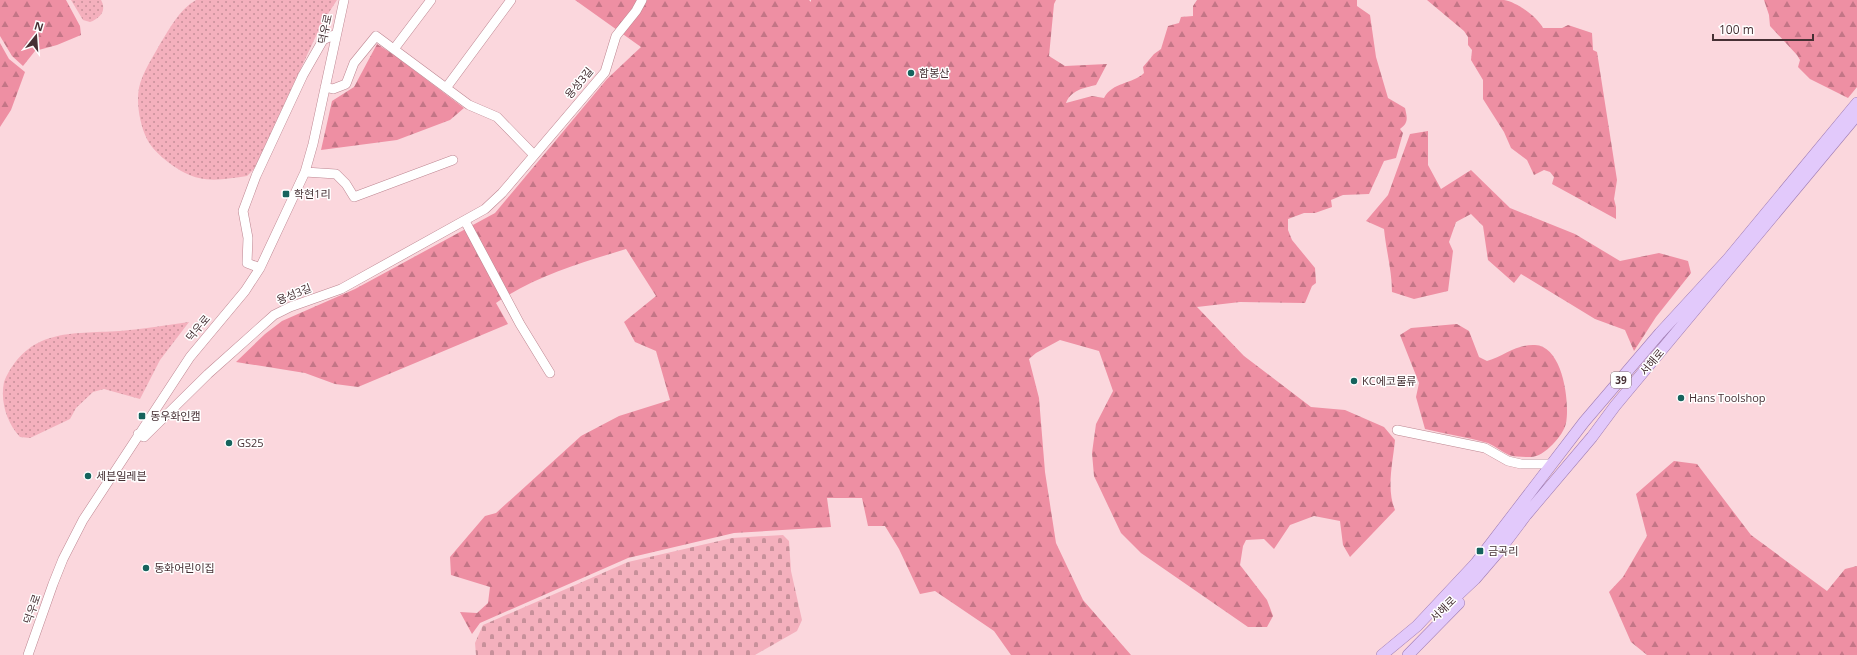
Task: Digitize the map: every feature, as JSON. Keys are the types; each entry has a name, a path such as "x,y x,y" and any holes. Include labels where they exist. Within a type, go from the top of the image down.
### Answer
{"main road":[{"name":"서해로","path":"1382,655 1417,626 1481,557 1584,422 1660,333 1728,259 1857,103"},
{"name":"서해로","path":"1393,655 1416,636 1475,579 1592,437 1615,406 1857,115"},
{"path":"1408,655 1461,600 1475,579"}],"street":[{"name":"덕우로","path":"28,655 63,559 83,520 138,434 190,357 245,290 260,268 305,172 344,0"},
{"path":"394,49 431,0"},
{"path":"446,88 511,0"},
{"name":"용성3길","path":"138,434 144,437 208,374 274,315 290,307 341,289 485,209 502,193 604,72 616,36 636,11 642,0"},
{"path":"260,268 247,263 248,238 243,211 256,176 303,75 323,40 336,34"},
{"path":"325,87 333,89 346,84 354,63 376,36 469,105 497,116 534,155"},
{"path":"305,172 336,174 346,184 354,197 453,160"},
{"path":"465,221 520,324 550,373"},
{"path":"1397,430 1485,448 1508,461 1521,464 1552,464"}],"green space":[{"path":"0,0 66,0 80,26 81,35 57,45 35,51 23,66 12,56 0,36"},
{"path":"71,0 101,0 103,4 102,14 90,22 83,20"},
{"path":"196,0 337,0 322,23 254,169 247,176 211,180 185,173 169,163 156,151 147,139 142,127 139,114 138,94 148,65 175,20 190,4"},
{"path":"575,0 809,0 811,2 811,0 1056,0 1054,4 1049,56 1065,66 1107,64 1096,85 1075,92 1066,103 1092,96 1104,98 1117,86 1139,77 1144,73 1143,67 1154,54 1161,49 1168,26 1179,23 1181,17 1193,16 1193,6 1197,0 1357,0 1357,6 1370,15 1376,57 1388,98 1405,108 1407,120 1400,129 1403,133 1396,158 1384,161 1369,194 1343,195 1331,200 1332,207 1315,213 1304,213 1288,219 1288,230 1292,240 1315,268 1316,283 1312,286 1305,303 1240,302 1197,307 1244,356 1311,407 1345,410 1384,427 1395,440 1391,493 1395,510 1350,557 1343,545 1340,521 1314,516 1290,525 1274,549 1264,539 1246,540 1243,546 1240,565 1267,600 1273,616 1267,627 1248,627 1141,553 1121,533 1094,476 1092,453 1096,424 1113,391 1099,351 1060,340 1036,353 1029,359 1039,398 1045,472 1056,543 1083,600 1131,655 1011,655 994,631 935,591 920,594 899,549 885,526 868,526 862,498 827,498 831,527 734,533 628,558 480,623 472,634 460,612 477,613 488,603 490,587 451,575 450,557 485,516 496,513 581,436 619,416 670,400 656,351 635,342 624,322 656,296 626,249 559,271 526,285 496,303 508,324 358,387 335,384 305,373 236,362 265,334 282,321 355,289 495,213 607,79 641,47"},
{"path":"1427,0 1509,1 1526,11 1536,19 1543,28 1562,28 1568,25 1592,33 1593,50 1597,52 1617,180 1614,199 1616,219 1552,184 1554,177 1550,172 1544,170 1534,175 1527,160 1511,148 1504,132 1483,99 1483,80 1471,60 1472,50 1468,45 1468,37 1464,31"},
{"path":"1764,0 1857,0 1857,87 1848,98 1810,79 1798,67 1800,60 1797,55 1770,26 1769,15"},
{"path":"0,43 9,59 25,72 11,110 0,127"},
{"path":"377,44 394,55 464,108 450,120 397,140 321,150 332,101 354,87"},
{"path":"1428,131 1428,165 1441,189 1471,170 1510,208 1575,234 1620,261 1659,253 1688,261 1691,273 1656,317 1634,351 1625,330 1595,319 1521,274 1514,283 1488,260 1483,226 1471,214 1456,222 1449,242 1453,251 1448,291 1414,299 1392,292 1384,229 1366,221 1388,195 1410,134"},
{"path":"189,322 160,360 140,399 104,389 93,392 76,408 70,419 30,438 20,437 11,425 4,404 4,382 14,364 25,352 38,343 52,337 68,334 120,331"},
{"path":"1457,324 1469,331 1479,357 1487,361 1516,348 1528,345 1535,345 1545,348 1552,355 1558,365 1562,377 1567,403 1567,414 1566,423 1562,433 1553,444 1542,453 1531,457 1511,456 1488,443 1425,429 1416,397 1419,383 1400,335 1411,328"},
{"path":"1674,461 1697,464 1751,535 1827,591 1845,569 1857,566 1857,655 1647,655 1631,642 1609,592 1623,577 1647,536 1636,494"},
{"path":"783,535 789,541 791,571 802,620 797,631 755,655 476,655 475,643 483,625 628,562 732,538"}],"place":[{"name":"함봉산","path":"911,73"},
{"name":"학현1리","path":"286,194"},
{"name":"KC에코물류","path":"1354,381"},
{"name":"Hans Toolshop","path":"1681,398"},
{"name":"동우화인캠","path":"142,416"},
{"name":"GS25","path":"229,443"},
{"name":"세븐일레븐","path":"88,476"},
{"name":"금곡리","path":"1480,551"},
{"name":"동화어린이집","path":"146,568"}]}
